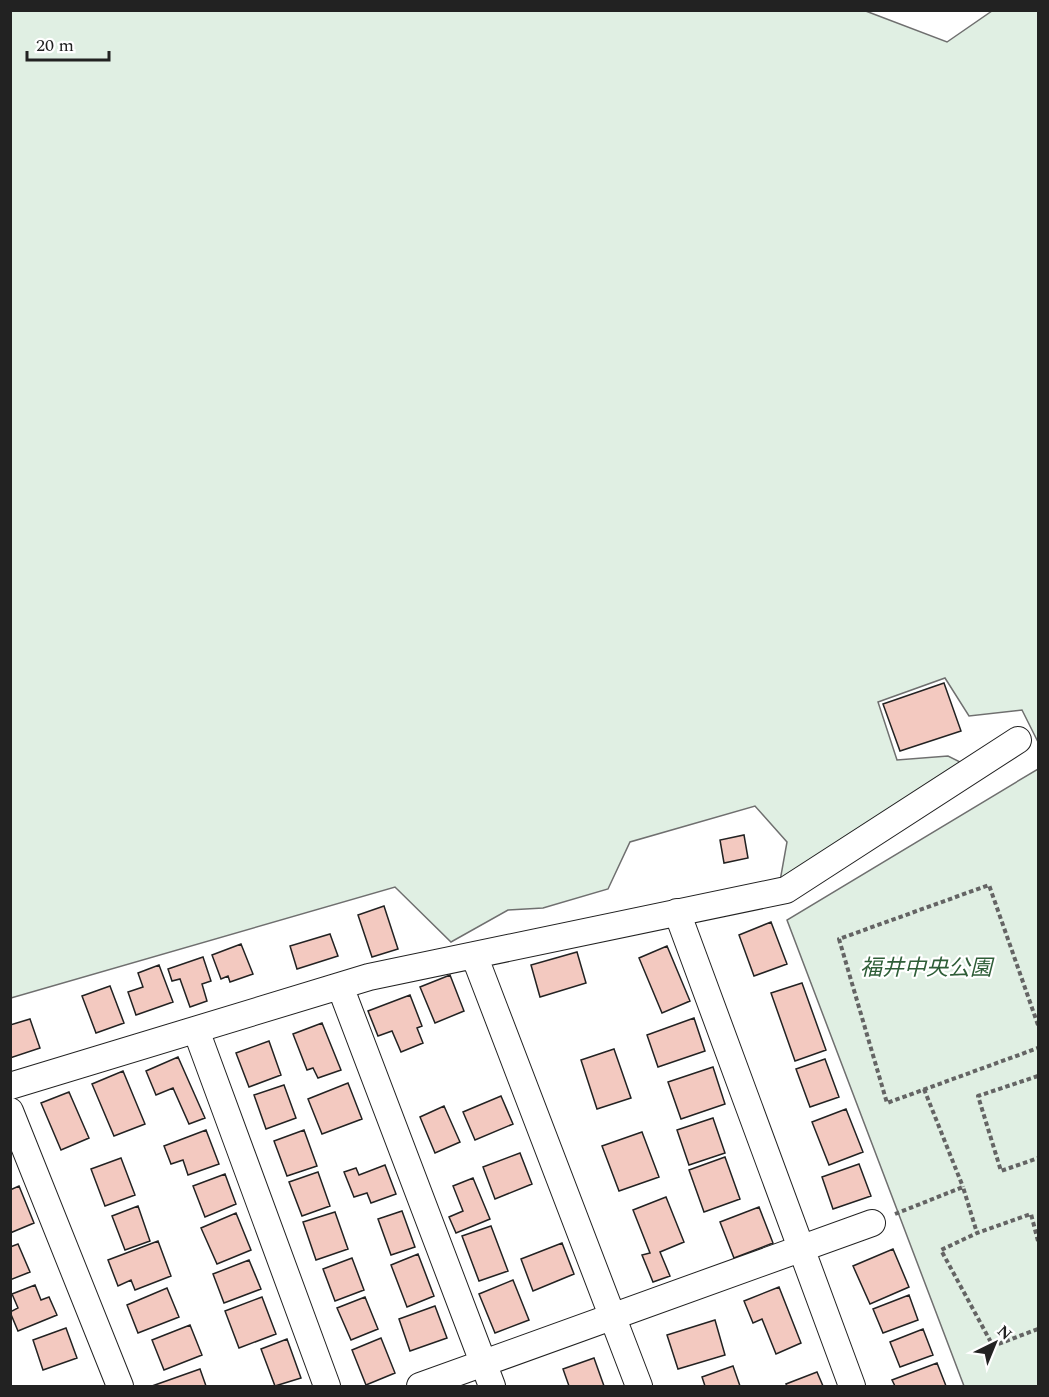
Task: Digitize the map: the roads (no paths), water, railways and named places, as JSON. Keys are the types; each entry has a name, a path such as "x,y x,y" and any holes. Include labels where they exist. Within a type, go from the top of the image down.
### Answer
{"street":[{"path":"10,1086 340,986 474,955 786,890 1018,740"},
{"path":"677,912 852,1386"},
{"path":"474,955 639,1386"},
{"path":"340,986 488,1375"},
{"path":"196,1030 327,1386"},
{"path":"10,1112 120,1386"},
{"path":"420,1386 488,1375 614,1316 872,1223"}],"park label":[{"name":"福井中央公園","path":"926,968"}]}
